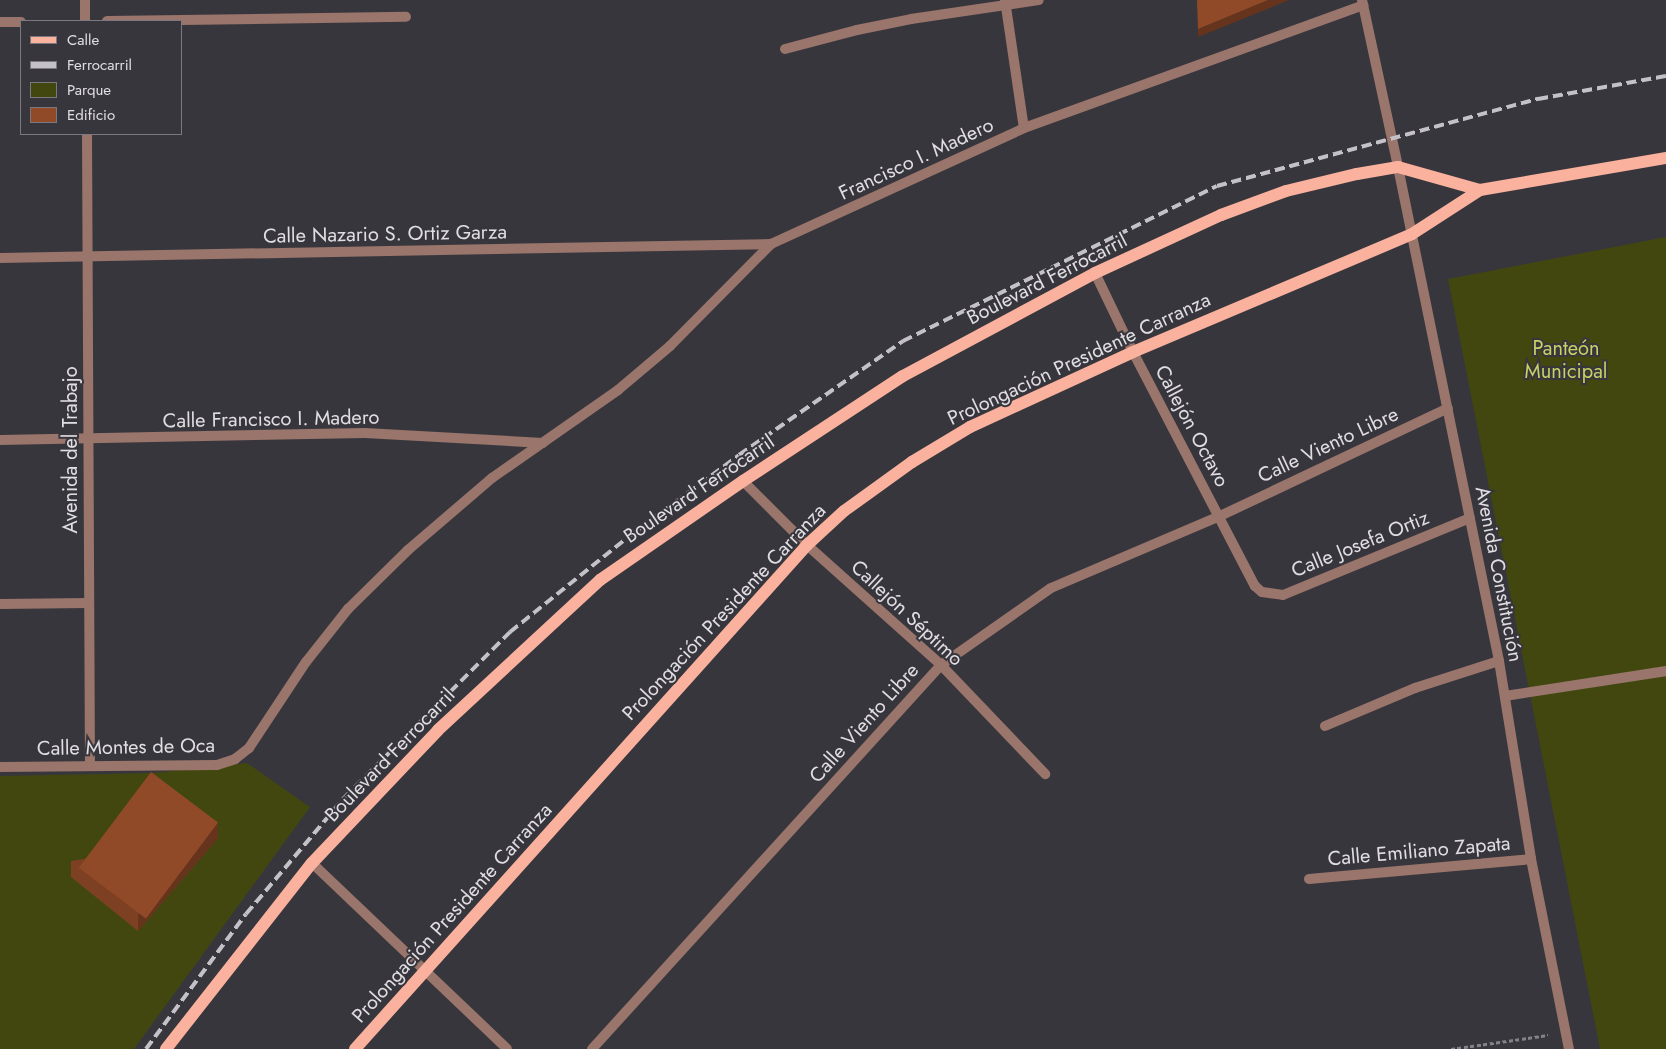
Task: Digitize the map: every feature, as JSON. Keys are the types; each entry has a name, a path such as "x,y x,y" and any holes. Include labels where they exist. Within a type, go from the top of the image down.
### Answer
{"main road":[{"name":"Prolongación Presidente Carranza","path":"355,1049 807,545 844,511 912,462 970,427 1133,352 1412,234 1480,190 1666,158"},
{"name":"Prolongación Presidente Carranza","path":"1398,167 1480,190"},
{"name":"Boulevard Ferrocarril","path":"166,1049 312,863 438,730 600,580 743,481 903,376 1095,273 1221,215 1286,192 1357,174 1398,167"}],"street":[{"path":"85,0 85,20"},
{"path":"785,49 875,26 1006,2 1039,0"},
{"path":"1006,2 1024,128"},
{"name":"Francisco I. Madero","path":"248,748 306,662 348,609 445,516 492,478 618,390 670,346 771,244 1024,128 1362,3"},
{"name":"Avenida Constitución","path":"1362,3 1412,234 1499,661 1531,859 1569,1049"},
{"path":"167,20 406,16"},
{"path":"0,22 20,22"},
{"name":"Avenida del Trabajo","path":"87,135 90,766"},
{"name":"Calle Nazario S. Ortiz Garza","path":"0,258 771,244"},
{"name":"Callejón Octavo","path":"1095,273 1133,352 1255,586 1262,592"},
{"name":"Calle Viento Libre","path":"592,1049 941,665 1051,588 1220,516 1448,408"},
{"name":"Calle Francisco I. Madero","path":"0,440 365,434 543,443"},
{"name":"Callejón Séptimo","path":"743,481 807,545 941,665 1045,774"},
{"name":"Calle Josefa Ortiz","path":"1262,592 1283,595 1470,518"},
{"path":"0,604 89,603"},
{"path":"1325,726 1415,688 1499,661"},
{"path":"1505,696 1666,671"},
{"name":"Calle Montes de Oca","path":"0,767 217,765 235,759 248,748"},
{"name":"Calle Emiliano Zapata","path":"1309,879 1531,859"},
{"path":"312,863 507,1049"}],"path":[{"path":"1451,1049 1566,1032"}],"green space":[{"name":"Panteón Municipal","path":"1666,237 1666,1049 1600,1049 1448,279"},
{"path":"247,763 310,807 134,1049 0,1049 0,776 152,773"}],"building":[{"path":"1197,0 1268,0 1198,29"},
{"path":"151,772 218,823 146,918 79,868"}],"railway":[{"path":"146,1049 246,914 344,798 510,632 627,538 739,455 903,341 1217,186 1538,99 1666,76"}]}
